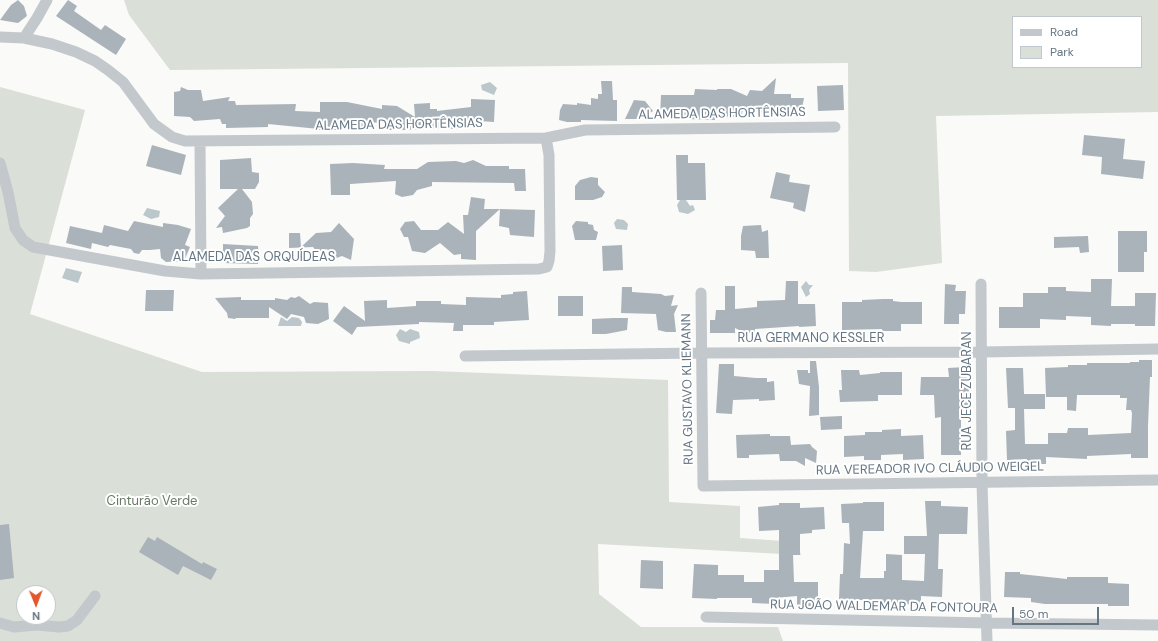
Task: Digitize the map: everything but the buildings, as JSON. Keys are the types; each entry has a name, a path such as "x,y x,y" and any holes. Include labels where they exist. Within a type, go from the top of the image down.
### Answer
{"street":[{"path":"24,38 47,0"},
{"name":"ALAMEDA DAS HORTÊNSIAS","path":"0,37 24,38 52,44 70,50 95,62 123,82 154,124 172,137 185,141 546,138 585,130 835,127"},
{"name":"ALAMEDA DAS ORQUÍDEAS","path":"0,163 8,192 15,228 23,240 33,247 165,271 201,274 547,268 550,256 550,213 549,155 546,138"},
{"path":"200,141 201,274"},
{"name":"RUA JECE ZUBARAN","path":"981,284 982,483 987,641"},
{"name":"RUA GUSTAVO KLIEMANN","path":"701,292 703,486"},
{"name":"RUA GERMANO KESSLER","path":"465,356 982,352 1158,349"},
{"name":"RUA VEREADOR IVO CLÁUDIO WEIGEL","path":"703,486 1158,480"},
{"path":"0,623 14,626 68,626 77,620 95,596"},
{"name":"RUA JOÃO WALDEMAR DA FONTOURA","path":"706,617 1158,625"}],"green space":[{"path":"124,0 1158,0 1158,112 936,116 942,263 876,272 849,271 848,63 170,70 129,15"},
{"name":"Cinturão Verde","path":"0,87 85,110 30,314 202,372 432,371 668,380 669,502 740,506 740,538 797,542 801,555 598,544 599,594 641,627 778,627 783,641 0,641"}],"shaded area":[{"path":"490,82 497,88 494,95 482,90 481,85"},
{"path":"680,200 686,200 690,206 693,205 695,210 688,214 679,212 677,205"},
{"path":"147,208 160,211 159,217 151,219 143,215"},
{"path":"617,219 624,220 628,224 627,230 616,229 614,223"},
{"path":"66,268 82,272 78,283 62,278"},
{"path":"806,281 809,285 813,285 809,290 810,294 806,297 801,287"},
{"path":"281,317 287,321 292,317 299,318 302,322 301,326 278,326"},
{"path":"400,329 406,332 410,329 419,332 420,338 410,342 410,344 399,341 396,335"}]}
